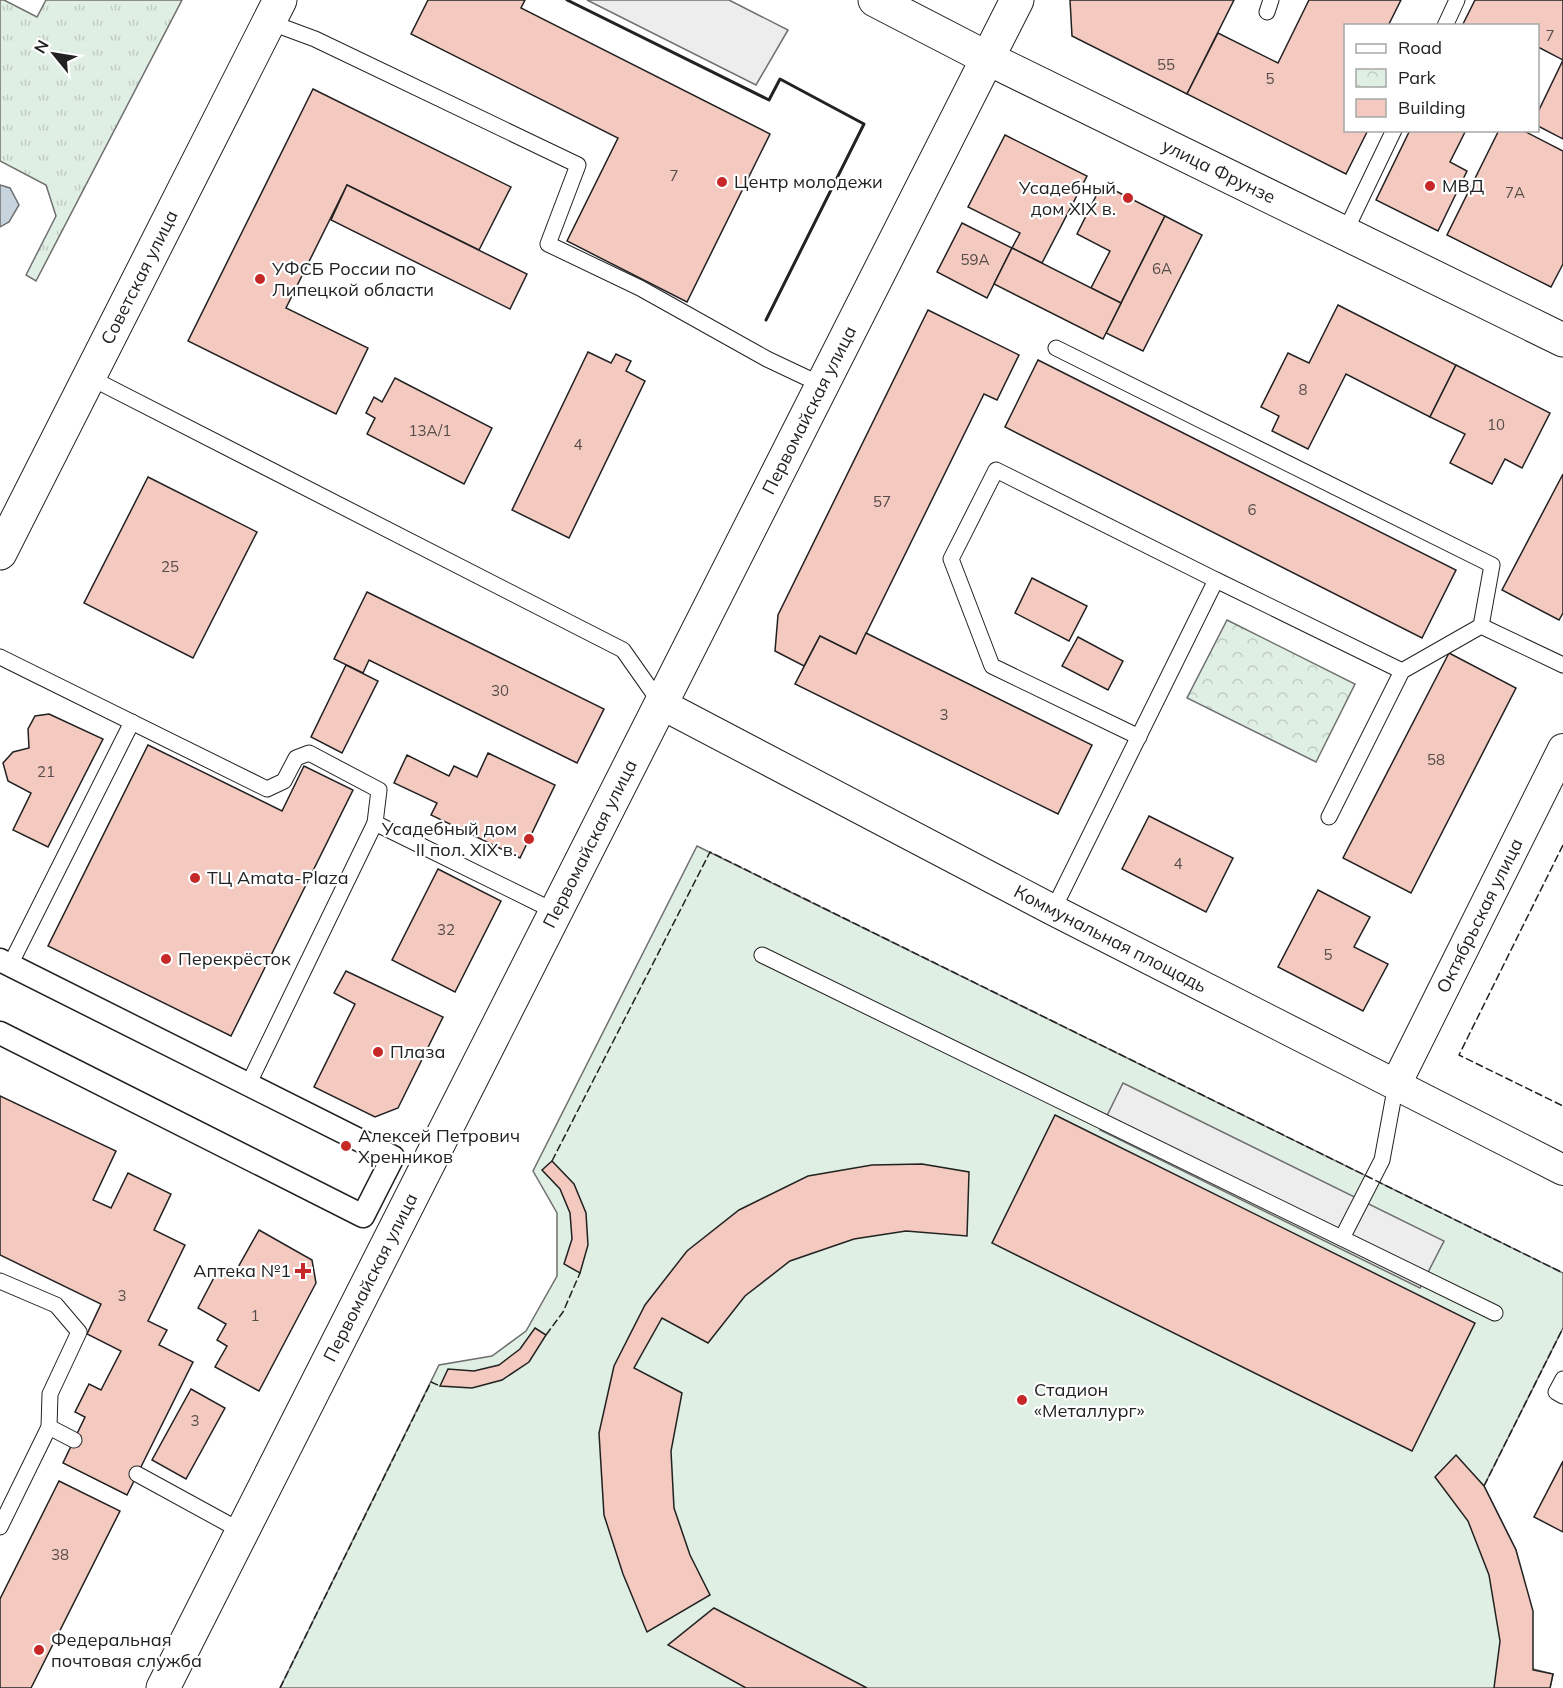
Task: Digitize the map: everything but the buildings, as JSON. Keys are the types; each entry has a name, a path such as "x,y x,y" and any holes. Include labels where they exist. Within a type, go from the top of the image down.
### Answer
{"main road":[{"name":"улица Фрунзе","path":"875,0 987,58 1563,340"},
{"name":"Первомайская улица","path":"163,1688 1017,0"},
{"name":"Советская улица","path":"0,553 274,11"}],"street":[{"name":"Коммунальная площадь","path":"661,704 1053,910 1563,1170"},
{"name":"Октябрьская улица","path":"1396,1084 1563,749"},
{"path":"0,1033 363,1216 393,1157 5,962"}],"lane":[{"path":"1446,24 1457,0"},
{"path":"274,11 315,39 578,165 548,244 640,288 767,359 822,385"},
{"path":"1345,232 1393,132"},
{"path":"1056,348 1492,565 1481,626"},
{"path":"89,377 623,650 661,704"},
{"path":"1139,737 992,666 951,559 996,470 1401,671"},
{"path":"1053,910 1216,580"},
{"path":"1481,626 1563,665"},
{"path":"1329,817 1401,671 1481,626"},
{"path":"0,657 267,789 284,781 296,758 309,753 380,790 375,823 248,1084"},
{"path":"5,962 132,722"},
{"path":"375,823 556,912"},
{"path":"762,955 1495,1313"},
{"path":"1342,1238 1382,1160 1396,1084"},
{"path":"0,1281 56,1305 79,1332 50,1394 49,1427 0,1527"},
{"path":"1563,1379 1556,1392 1563,1396"},
{"path":"49,1427 74,1440"},
{"path":"137,1474 243,1532"}],"green space":[{"path":"0,0 37,17 46,0 182,0 36,281 26,275 56,216 46,185 0,161"},
{"path":"1227,620 1355,684 1316,762 1187,698"},
{"path":"697,846 1563,1273 1563,1328 1484,1486 1516,1550 1533,1669 1553,1674 1550,1688 280,1688 439,1365 492,1356 526,1331 557,1276 557,1213 533,1171"}],"shaded area":[{"path":"587,0 729,0 788,30 756,85"},
{"path":"0,185 10,188 19,205 9,222 0,227"},
{"path":"1123,1083 1444,1241 1420,1288 1100,1130"}],"fence":[{"path":"1563,845 1459,1055 1563,1106"},
{"path":"552,1161 710,852 1563,1273"},
{"path":"546,1335 563,1312 580,1273"},
{"path":"1484,1486 1563,1328"},
{"path":"280,1688 431,1382 440,1386"}],"wall":[{"path":"567,0 769,100 780,79 864,124 766,320"}],"place":[{"name":"Центр молодежи","path":"722,182"},
{"name":"МВД","path":"1430,186"},
{"name":"Усадебный дом XIX в.","path":"1128,198"},
{"name":"УФСБ России по Липецкой области","path":"260,279"},
{"name":"Усадебный дом II пол. XIX в.","path":"529,839"},
{"name":"ТЦ Amata-Plaza","path":"195,878"},
{"name":"Перекрёсток","path":"166,959"},
{"name":"Плаза","path":"378,1052"},
{"name":"Алексей Петрович Хренников","path":"346,1146"},
{"name":"Аптека №1","path":"303,1271"},
{"name":"Стадион «Металлург»","path":"1022,1400"},
{"name":"Федеральная почтовая служба","path":"39,1650"}]}
